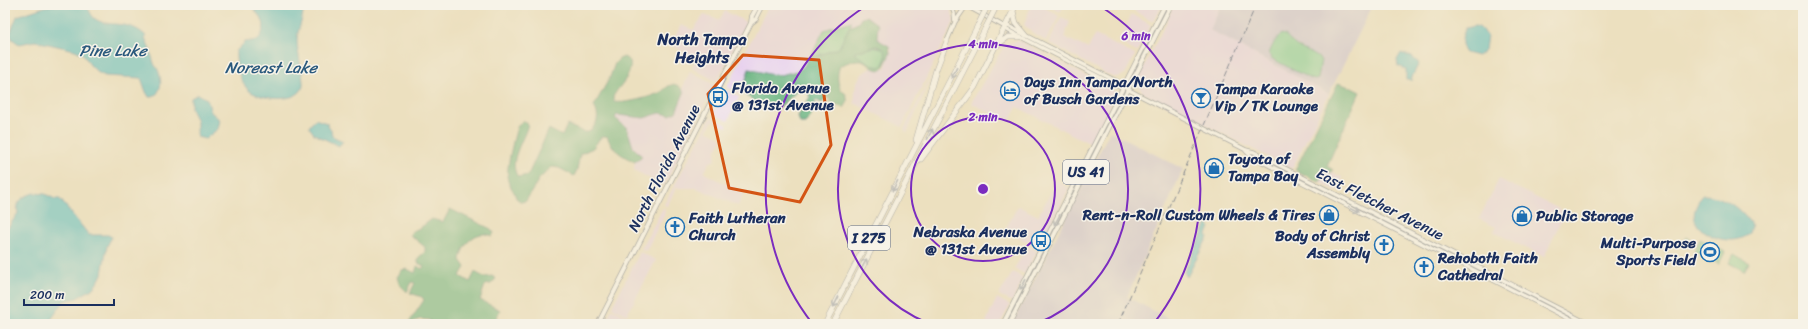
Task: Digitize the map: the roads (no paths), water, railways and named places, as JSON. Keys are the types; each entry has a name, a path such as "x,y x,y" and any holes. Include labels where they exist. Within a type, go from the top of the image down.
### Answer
{"highway":[{"name":"I 275","path":"825,324 988,5"},
{"name":"I 275","path":"833,324 996,6"},
{"path":"912,169 972,92 1015,8"},
{"path":"1015,8 1016,23 1026,35"},
{"path":"996,45 1008,37 1020,37"},
{"path":"913,151 936,70 947,41"}],"main road":[{"name":"North Florida Avenue","path":"752,23 752,16 758,5"},
{"name":"North Florida Avenue","path":"598,324 752,23 763,5"},
{"path":"951,5 955,22"},
{"path":"947,41 964,5"},
{"name":"East Fletcher Avenue","path":"964,5 1005,27 1006,30 1117,86 1124,87"},
{"name":"US 41","path":"1003,324 1165,5"},
{"name":"US 41","path":"1009,324 1129,90 1168,12 1170,5"},
{"name":"East Fletcher Avenue","path":"1005,27 1008,26 1026,35 1118,82 1129,90 1246,150 1254,152 1589,324"},
{"name":"East Fletcher Avenue","path":"1246,150 1251,156 1579,324"},
{"path":"1307,185 1337,195"},
{"path":"1509,288 1511,284"},
{"path":"1530,300 1532,295"},
{"path":"1574,316 1574,322"}],"water":[{"name":"Pine Lake","path":"86,5 94,18 106,23 132,27 146,36 145,39 154,64 160,75 161,84 159,91 153,97 149,97 141,78 105,76 97,72 90,65 83,54 75,50 35,41 19,44 12,39 10,34 17,16 47,6"},
{"name":"Noreast Lake","path":"251,5 303,5 303,14 297,41 303,86 300,92 295,96 288,98 263,97 247,89 241,79 237,68 236,51 245,42 258,40 262,34 264,25 263,21"},
{"path":"1475,26 1479,27 1487,35 1485,50 1478,56 1466,53 1462,44 1462,38 1466,28"},
{"path":"1401,53 1412,57 1419,63 1411,79 1413,80 1406,80 1406,69 1398,66 1397,60"},
{"path":"198,94 207,99 211,112 220,120 218,129 205,139 197,137 197,121 191,109 191,98"},
{"path":"315,119 327,123 328,127 331,129 332,136 343,141 339,146 314,134 309,127"},
{"path":"34,193 45,194 55,199 60,199 89,235 108,235 112,237 107,246 102,274 92,289 77,298 64,301 48,324 5,324 5,232 18,213 17,209 19,202 24,197"},
{"path":"1703,195 1718,197 1731,204 1743,214 1752,226 1750,233 1742,238 1732,240 1712,236 1703,230 1697,223 1694,215 1699,199"},
{"path":"1207,224 1210,227 1207,235 1208,237 1187,277 1184,272"}],"railway":[{"path":"1118,324 1256,5"}],"place":[{"name":"Days Inn Tampa/North of Busch Gardens","path":"1010,91"},
{"name":"Florida Avenue @ 131st Avenue","path":"718,97"},
{"name":"Tampa Karaoke Vip / TK Lounge","path":"1201,98"},
{"name":"Toyota of Tampa Bay","path":"1214,168"},
{"name":"Rent-n-Roll Custom Wheels & Tires","path":"1329,215"},
{"name":"Public Storage","path":"1522,216"},
{"name":"Faith Lutheran Church","path":"675,227"},
{"name":"Nebraska Avenue @ 131st Avenue","path":"1041,241"},
{"name":"Body of Christ Assembly","path":"1384,245"},
{"name":"Multi-Purpose Sports Field","path":"1710,252"},
{"name":"Rehoboth Faith Cathedral","path":"1424,267"}],"district":[{"name":"North Tampa Heights","path":"702,48"}]}
